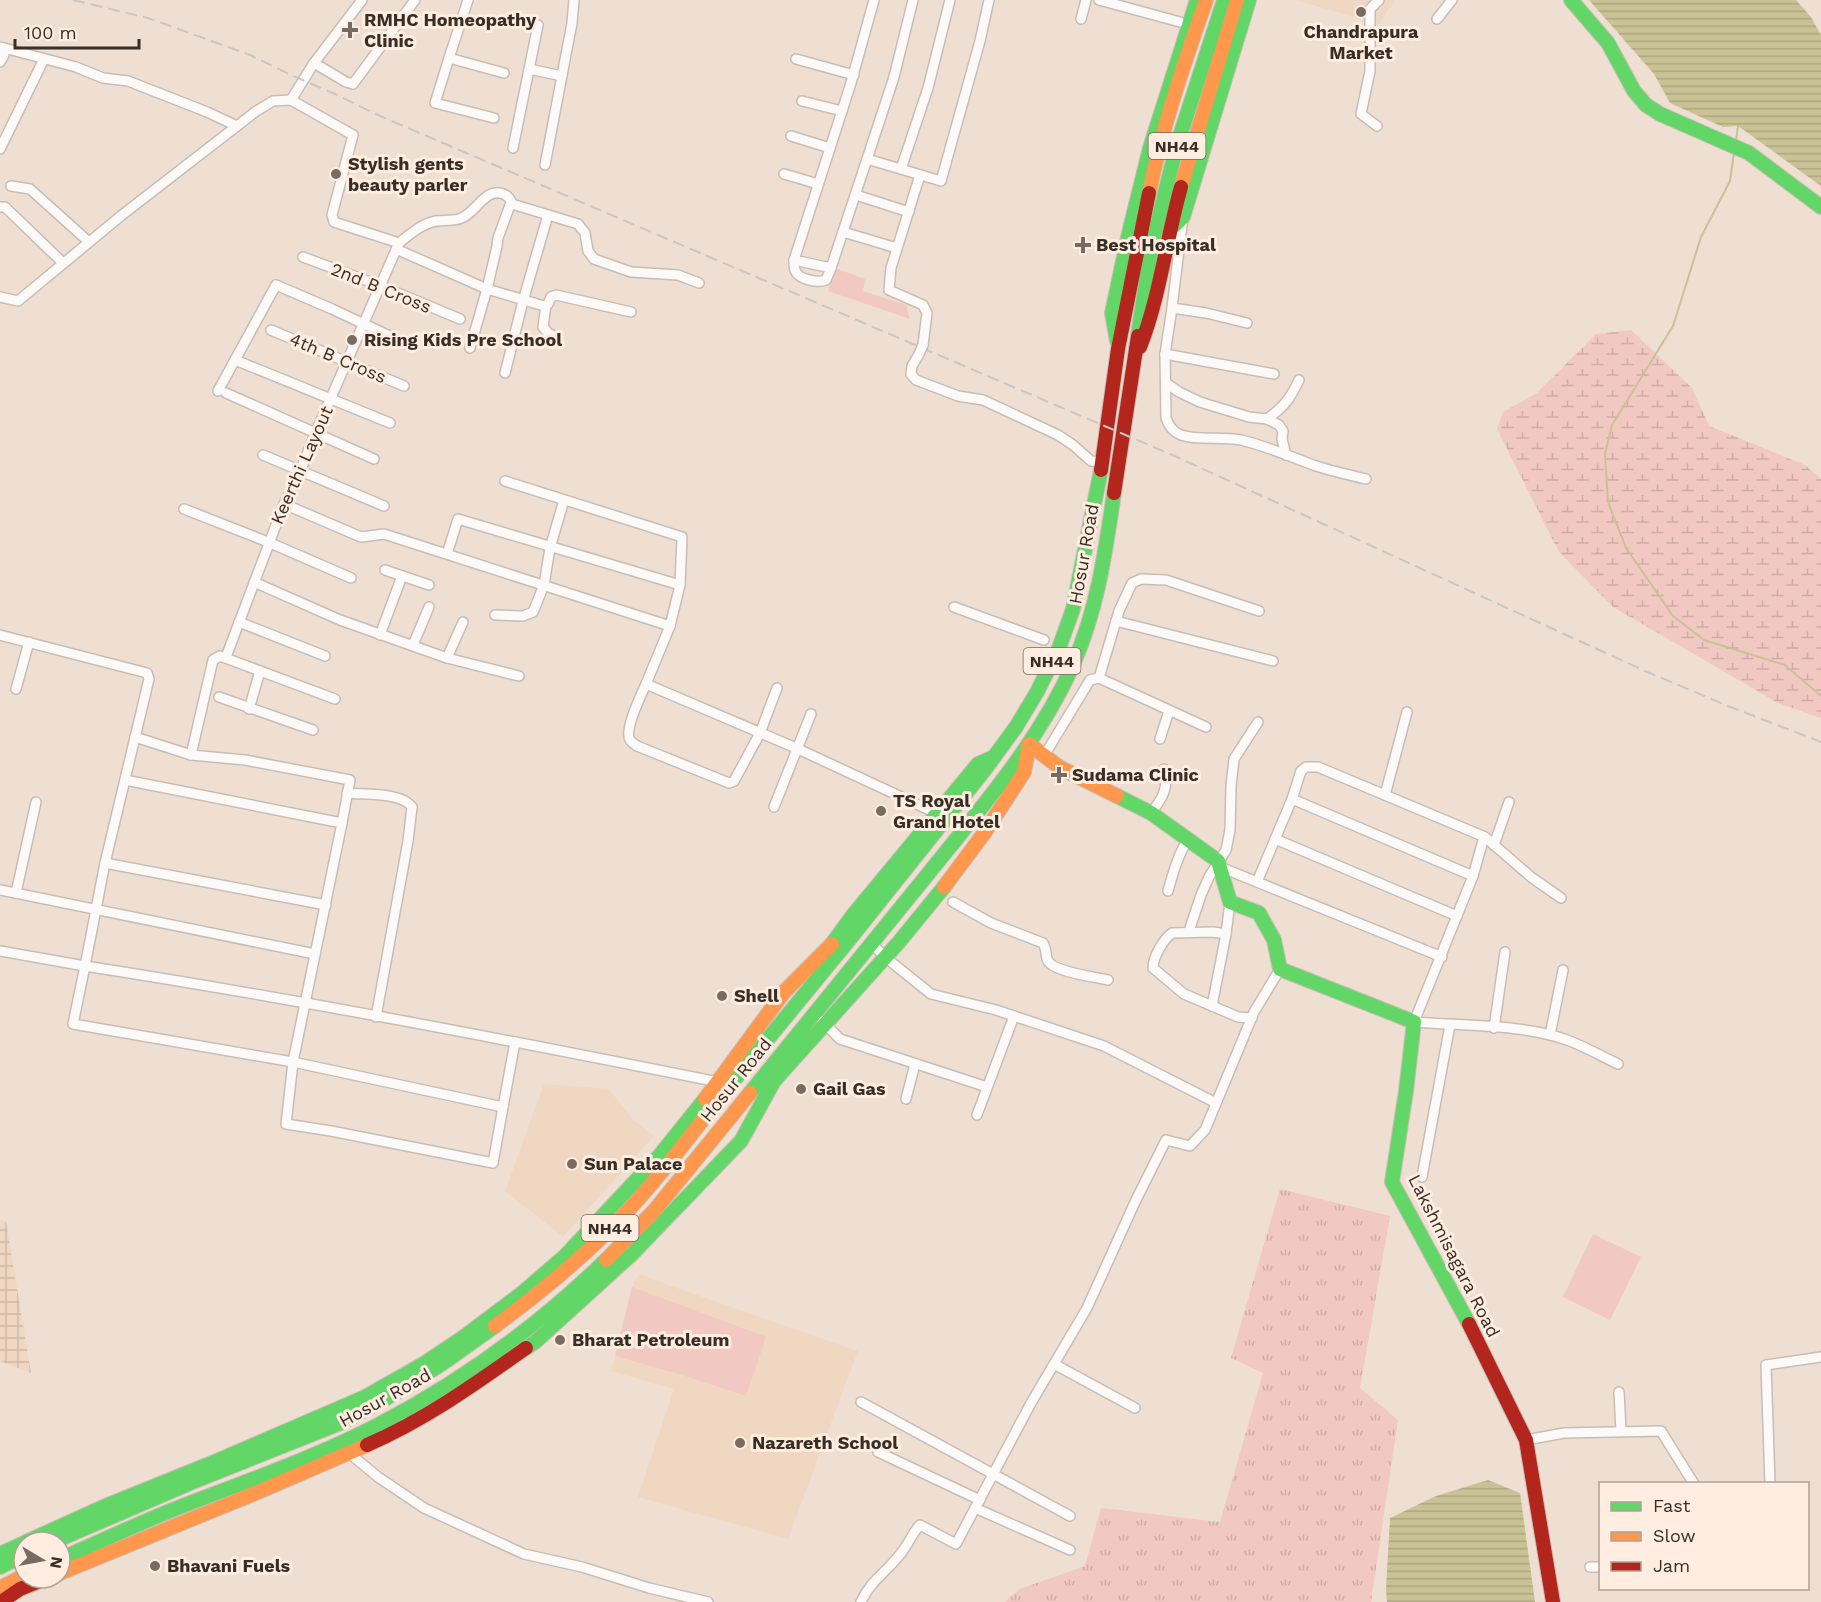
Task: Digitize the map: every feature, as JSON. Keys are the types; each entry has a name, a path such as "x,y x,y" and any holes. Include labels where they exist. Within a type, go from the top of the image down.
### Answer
{"main road":[{"path":"1143,176 1138,163 1187,0"},
{"path":"1118,350 1112,313 1143,176 1175,64 1197,0"},
{"name":"NH44","path":"1135,357 1136,294 1154,167 1185,61 1206,0"},
{"name":"NH44","path":"1118,350 1151,249 1168,179 1224,0"},
{"path":"1135,357 1149,326 1183,178 1237,0"},
{"path":"1169,231 1183,217 1249,0"},
{"path":"1570,0 1608,43 1634,91 1646,105 1660,114 1749,153 1821,207"},
{"name":"Hosur Road","path":"72,1534 343,1422 400,1390 486,1333 550,1284 621,1218 949,816 1016,727 1037,692 1059,648 1078,590 1102,462 1118,350"},
{"name":"Hosur Road","path":"72,1554 184,1506 296,1464 363,1433 423,1400 510,1341 571,1293 636,1232 994,792 1029,744 1056,699 1081,647 1100,584 1135,357"},
{"path":"72,1568 390,1435 439,1408 535,1342 632,1254 741,1141 774,1081 885,957 954,875 1024,772 1029,744 1059,767 1151,813 1219,864 1230,903 1259,913 1274,940 1280,969 1414,1022"},
{"path":"53,1530 365,1397 443,1351 521,1294 564,1256 660,1155 718,1082 784,992 831,944 978,764 994,757"},
{"name":"Lakshmisagara Road","path":"1414,1022 1392,1182 1468,1322 1526,1440 1553,1602"},
{"path":"1,1602 19,1590"}],"street":[{"path":"291,100 314,63 362,0"},
{"path":"314,63 353,84 416,0"},
{"path":"468,0 435,103 494,118"},
{"path":"545,165 572,23 574,0"},
{"path":"874,0 854,75 794,260 796,273 801,277 821,282 826,280 831,268 856,195 894,77 913,0"},
{"path":"902,169 927,88 950,0"},
{"path":"867,159 941,181 980,41 989,0"},
{"path":"1081,19 1086,0"},
{"path":"1099,0 1180,22"},
{"path":"1377,126 1362,114 1370,71 1370,9 1379,0"},
{"path":"1437,19 1452,0"},
{"path":"513,148 538,25"},
{"path":"2,48 76,67 103,78 128,81 237,126"},
{"path":"0,62 4,55 2,48"},
{"path":"449,58 504,73"},
{"path":"0,149 44,59"},
{"path":"796,59 854,75"},
{"path":"529,69 562,76"},
{"path":"0,297 18,301 122,214 237,126 273,101 291,100 353,135 332,215 334,222 398,246 487,289 546,305"},
{"path":"802,101 842,111"},
{"path":"791,136 830,148"},
{"path":"784,174 818,184"},
{"path":"921,175 891,268 889,290 923,305 927,313 921,350 912,366 911,374 916,381 958,396 983,399 1058,435 1091,461 1102,462"},
{"path":"11,186 30,189 89,242"},
{"path":"398,246 419,227 434,222 460,219 474,210 486,197 495,193 503,193 510,198 512,204"},
{"path":"856,195 909,212"},
{"path":"512,204 578,224 585,233 588,251 594,259 632,272 678,275 699,283"},
{"path":"470,348 487,289 498,238 512,204"},
{"path":"0,207 5,207 63,263"},
{"path":"505,373 523,300 548,215"},
{"path":"1183,217 1165,354 1166,418 1170,427 1179,434 1197,438 1215,437 1241,440 1318,466 1366,479"},
{"path":"843,232 897,248"},
{"name":"Keerthi Layout","path":"191,755 213,660 220,656 226,657 268,542 398,246"},
{"name":"2nd B Cross","path":"303,256 460,319"},
{"path":"794,260 831,268"},
{"path":"374,459 222,392 235,360 276,285 411,346"},
{"path":"555,336 549,334 543,327 546,305 551,297 556,295 631,312"},
{"path":"1172,308 1247,323"},
{"name":"4th B Cross","path":"271,330 404,386"},
{"path":"1165,354 1274,374"},
{"path":"235,360 390,423"},
{"path":"1267,419 1289,400 1299,380"},
{"path":"1167,383 1179,392 1200,402 1249,417 1267,419 1279,425 1283,431 1282,439 1286,454"},
{"path":"262,455 384,506"},
{"path":"505,481 682,537 680,585 670,626 628,733 629,739 637,746 729,783 734,781 760,733 777,688"},
{"path":"495,615 524,616 532,612 544,585 550,548 564,500"},
{"path":"284,504 361,537 384,534 670,626"},
{"path":"184,509 351,578"},
{"path":"447,554 458,519 680,585"},
{"path":"385,570 429,585"},
{"path":"380,634 402,576"},
{"path":"1099,678 1116,621 1132,583 1141,579 1166,580 1259,611"},
{"path":"254,582 340,620 447,658 519,676"},
{"path":"413,645 429,607"},
{"path":"954,607 1044,640"},
{"path":"1116,621 1273,661"},
{"path":"239,622 325,656"},
{"path":"447,658 464,622"},
{"path":"0,635 147,673 149,679 105,863 73,1024 292,1062 503,1107"},
{"path":"16,689 29,642"},
{"path":"226,657 335,699"},
{"path":"249,708 260,671"},
{"path":"1044,756 1090,680 1099,678 1206,728"},
{"path":"646,684 796,748 938,814"},
{"path":"219,697 313,730"},
{"path":"1160,739 1169,711"},
{"path":"1385,795 1407,712"},
{"path":"774,807 811,714"},
{"path":"1189,931 1201,895 1226,850 1230,830 1234,759 1258,722"},
{"path":"135,737 191,755 245,760 350,780 292,1062 286,1124 493,1163 516,1042"},
{"path":"1257,882 1292,799 1301,771 1306,767 1317,767 1484,837 1561,898"},
{"path":"1151,813 1164,792 1167,779 1164,769"},
{"path":"124,780 342,823"},
{"path":"347,793 400,798 412,807 408,841 376,1017"},
{"path":"1292,799 1473,876"},
{"path":"16,893 36,802"},
{"path":"1494,845 1509,802"},
{"path":"1484,837 1473,876 1414,1022 1518,1029 1550,1035 1566,1039 1618,1064"},
{"path":"1168,891 1173,871 1188,839"},
{"path":"1275,839 1457,916"},
{"path":"105,863 326,905"},
{"path":"1219,864 1257,882 1442,957"},
{"path":"0,890 315,954"},
{"path":"953,902 991,923 1043,943 1047,950 1047,959 1058,969 1108,980"},
{"path":"1212,1006 1230,903"},
{"path":"1226,934 1189,931 1172,933 1167,937 1153,963 1153,968 1173,983 1179,992 1238,1017 1252,1018"},
{"path":"871,943 931,994 1014,1016 1104,1046 1216,1103"},
{"path":"0,951 177,980 516,1042 718,1082"},
{"path":"1494,1028 1505,952"},
{"path":"861,1602 873,1581 893,1563 920,1525 956,1544 1031,1403 1087,1308 1166,1140 1190,1146 1205,1130 1252,1018 1280,969"},
{"path":"1550,1035 1563,970"},
{"path":"813,1013 840,1039 987,1087"},
{"path":"977,1115 1014,1016"},
{"path":"1422,1177 1450,1025"},
{"path":"906,1099 915,1064"},
{"path":"1770,1482 1766,1365 1821,1357"},
{"path":"1054,1364 1135,1408"},
{"path":"1619,1392 1621,1431"},
{"path":"861,1402 1070,1516"},
{"path":"1526,1440 1564,1433 1661,1431 1693,1482"},
{"path":"878,1452 1070,1550"},
{"path":"349,1453 378,1477 424,1508 524,1554 582,1567 649,1588 708,1602"},
{"path":"1590,1567 1599,1567"}],"shaded area":[{"name":"Chandrapura Market","path":"1295,0 1394,0 1379,24"},
{"path":"1589,0 1796,0 1811,17 1821,35 1821,186 1738,126 1723,127 1670,103 1654,74"},
{"name":"Sun Palace","path":"544,1084 609,1089 632,1119 654,1136 563,1237 505,1191"},
{"path":"0,1220 6,1222 31,1373 0,1361"},
{"name":"Nazareth School","path":"640,1274 858,1351 788,1539 638,1497 674,1389 611,1371 634,1282"},
{"path":"1488,1480 1520,1493 1535,1602 1387,1602 1390,1518 1436,1496"}],"green space":[{"path":"835,268 865,279 863,291 906,305 910,319 828,291"},
{"path":"1631,330 1692,388 1709,426 1805,465 1821,479 1821,718 1778,703 1613,607 1559,552 1497,429 1503,412 1537,393 1596,334"},
{"path":"1280,1189 1390,1216 1360,1388 1398,1420 1371,1602 1005,1602 1020,1589 1085,1566 1101,1508 1220,1522 1263,1373 1231,1358"},
{"path":"1593,1234 1641,1257 1610,1320 1563,1297"},
{"path":"632,1287 766,1337 746,1396 615,1356"}],"waterway":[{"path":"1736,141 1738,126"},
{"path":"1734,153 1730,181 1701,237 1673,326 1612,425 1605,454 1608,502 1626,548 1673,616 1704,640 1785,665 1821,696"}],"railway":[{"path":"73,0 148,18 250,55 380,116 1177,457 1645,671 1821,742"}],"traffic: fast":[{"path":"1117,341 1112,313 1129,233 1150,148 1197,0"},
{"path":"1138,336 1151,249 1177,145 1224,0"},
{"path":"1173,227 1183,217 1249,0"},
{"path":"1571,0 1608,43 1634,91 1646,105 1660,114 1749,153 1821,207"},
{"path":"726,1090 849,940 1016,727 1059,648 1073,609 1101,470"},
{"path":"750,1093 988,799 1043,721 1073,665 1089,622 1104,559 1114,493"},
{"path":"832,944 853,915 978,764 994,757"},
{"path":"1117,796 1151,813 1218,861 1230,902 1259,913 1274,940 1280,969 1414,1022 1392,1182 1469,1324"},
{"path":"526,1348 632,1254 741,1141 774,1081 899,942 944,887"},
{"path":"52,1530 365,1397 425,1363 521,1294 565,1256 660,1155 705,1099"},
{"path":"72,1554 169,1511 283,1468 378,1425 409,1408 498,1351 554,1307 606,1260"},
{"path":"72,1534 195,1481 343,1422 401,1390 495,1326"},
{"path":"0,1554 12,1548"},
{"path":"0,1567 12,1561"}],"traffic: slow":[{"path":"1149,193 1167,120 1206,0"},
{"path":"1181,187 1237,0"},
{"path":"944,887 985,832 1024,772 1029,744 1059,767 1117,796"},
{"path":"705,1099 784,992 832,944"},
{"path":"495,1326 561,1274 621,1218 662,1171 726,1090"},
{"path":"606,1260 654,1211 750,1093"},
{"path":"72,1568 367,1445"},
{"path":"0,1588 12,1582"}],"traffic: jam":[{"path":"1140,347 1153,308 1181,187"},
{"path":"1101,470 1118,349 1149,193"},
{"path":"1114,493 1138,336"},
{"path":"1469,1324 1526,1440 1553,1602"},
{"path":"367,1445 429,1413 526,1348"},
{"path":"1,1602 19,1590"}],"place":[{"name":"Chandrapura Market","path":"1361,12"},
{"name":"RMHC Homeopathy Clinic","path":"350,30"},
{"name":"Stylish gents beauty parler","path":"336,174"},
{"name":"Best Hospital","path":"1083,245"},
{"name":"Rising Kids Pre School","path":"352,340"},
{"name":"Sudama Clinic","path":"1059,775"},
{"name":"TS Royal Grand Hotel","path":"881,811"},
{"name":"Shell","path":"722,996"},
{"name":"Gail Gas","path":"801,1089"},
{"name":"Sun Palace","path":"572,1164"},
{"name":"Bharat Petroleum","path":"560,1340"},
{"name":"Nazareth School","path":"740,1443"},
{"name":"Bhavani Fuels","path":"155,1566"}]}
